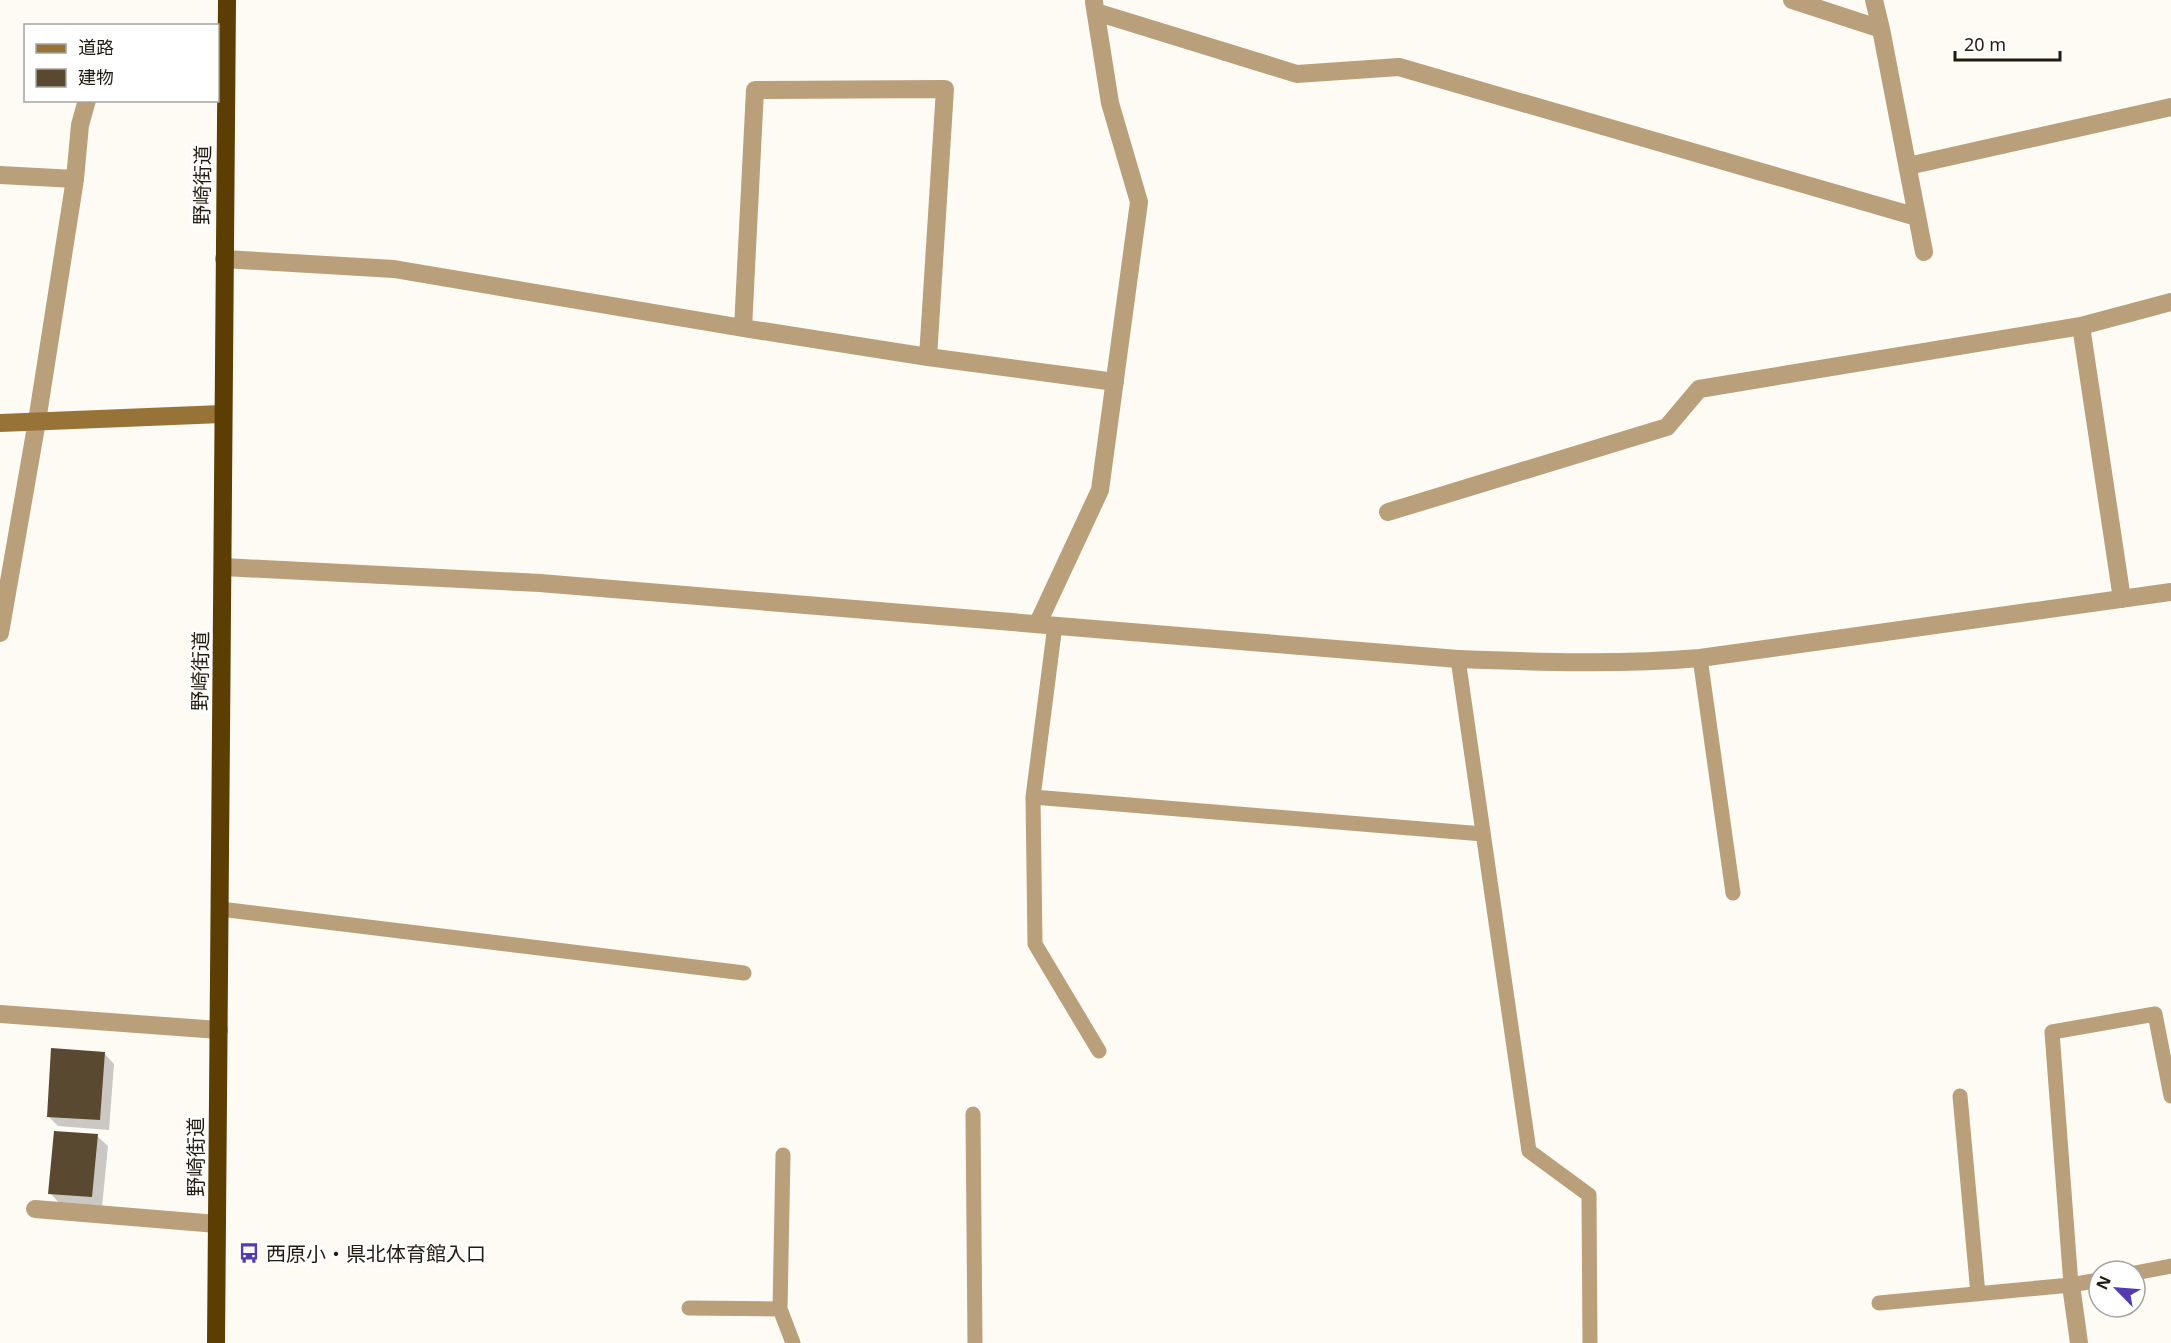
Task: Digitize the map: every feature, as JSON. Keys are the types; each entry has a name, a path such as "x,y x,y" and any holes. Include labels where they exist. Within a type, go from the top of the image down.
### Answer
{"highway":[{"name":"野崎街道","path":"216,1343 227,0"}],"street":[{"path":"1792,0 1881,29"},
{"path":"1874,0 1924,252"},
{"path":"1047,624 1100,490 1139,202 1110,103 1095,6 1297,74 1400,67 1917,217"},
{"path":"743,328 755,90 945,88 928,357"},
{"path":"0,633 37,421 75,179 80,124 86,102"},
{"path":"1908,166 2171,107"},
{"path":"0,175 75,179"},
{"path":"224,259 394,269 928,357 1115,382"},
{"path":"1389,512 1667,427 1699,389 2080,326 2171,302"},
{"path":"2080,326 2122,599"},
{"path":"0,423 222,414"},
{"path":"223,567 540,583 1458,659 1577,663 1656,662 1700,658 2171,592"},
{"path":"0,1014 219,1030"},
{"path":"35,1209 217,1224"},
{"path":"2072,1285 2079,1343"}],"lane":[{"path":"1047,624 1033,797 1035,945 1099,1051"},
{"path":"1700,658 1733,893"},
{"path":"1458,659 1529,1151 1589,1195 1590,1343"},
{"path":"1033,797 1483,834"},
{"path":"220,909 744,973"},
{"path":"2072,1285 2052,1032 2156,1014 2171,1096"},
{"path":"1960,1096 1978,1294"},
{"path":"973,1114 975,1343"},
{"path":"783,1155 780,1309 793,1343"},
{"path":"2147,1271 2171,1266"},
{"path":"1879,1303 2087,1282"},
{"path":"689,1308 780,1309"}],"building":[{"path":"51,1048 105,1052 100,1120 47,1117"},
{"path":"54,1131 98,1134 92,1197 48,1194"}],"place":[{"name":"西原小・県北体育館入口","path":"249,1253"}]}
